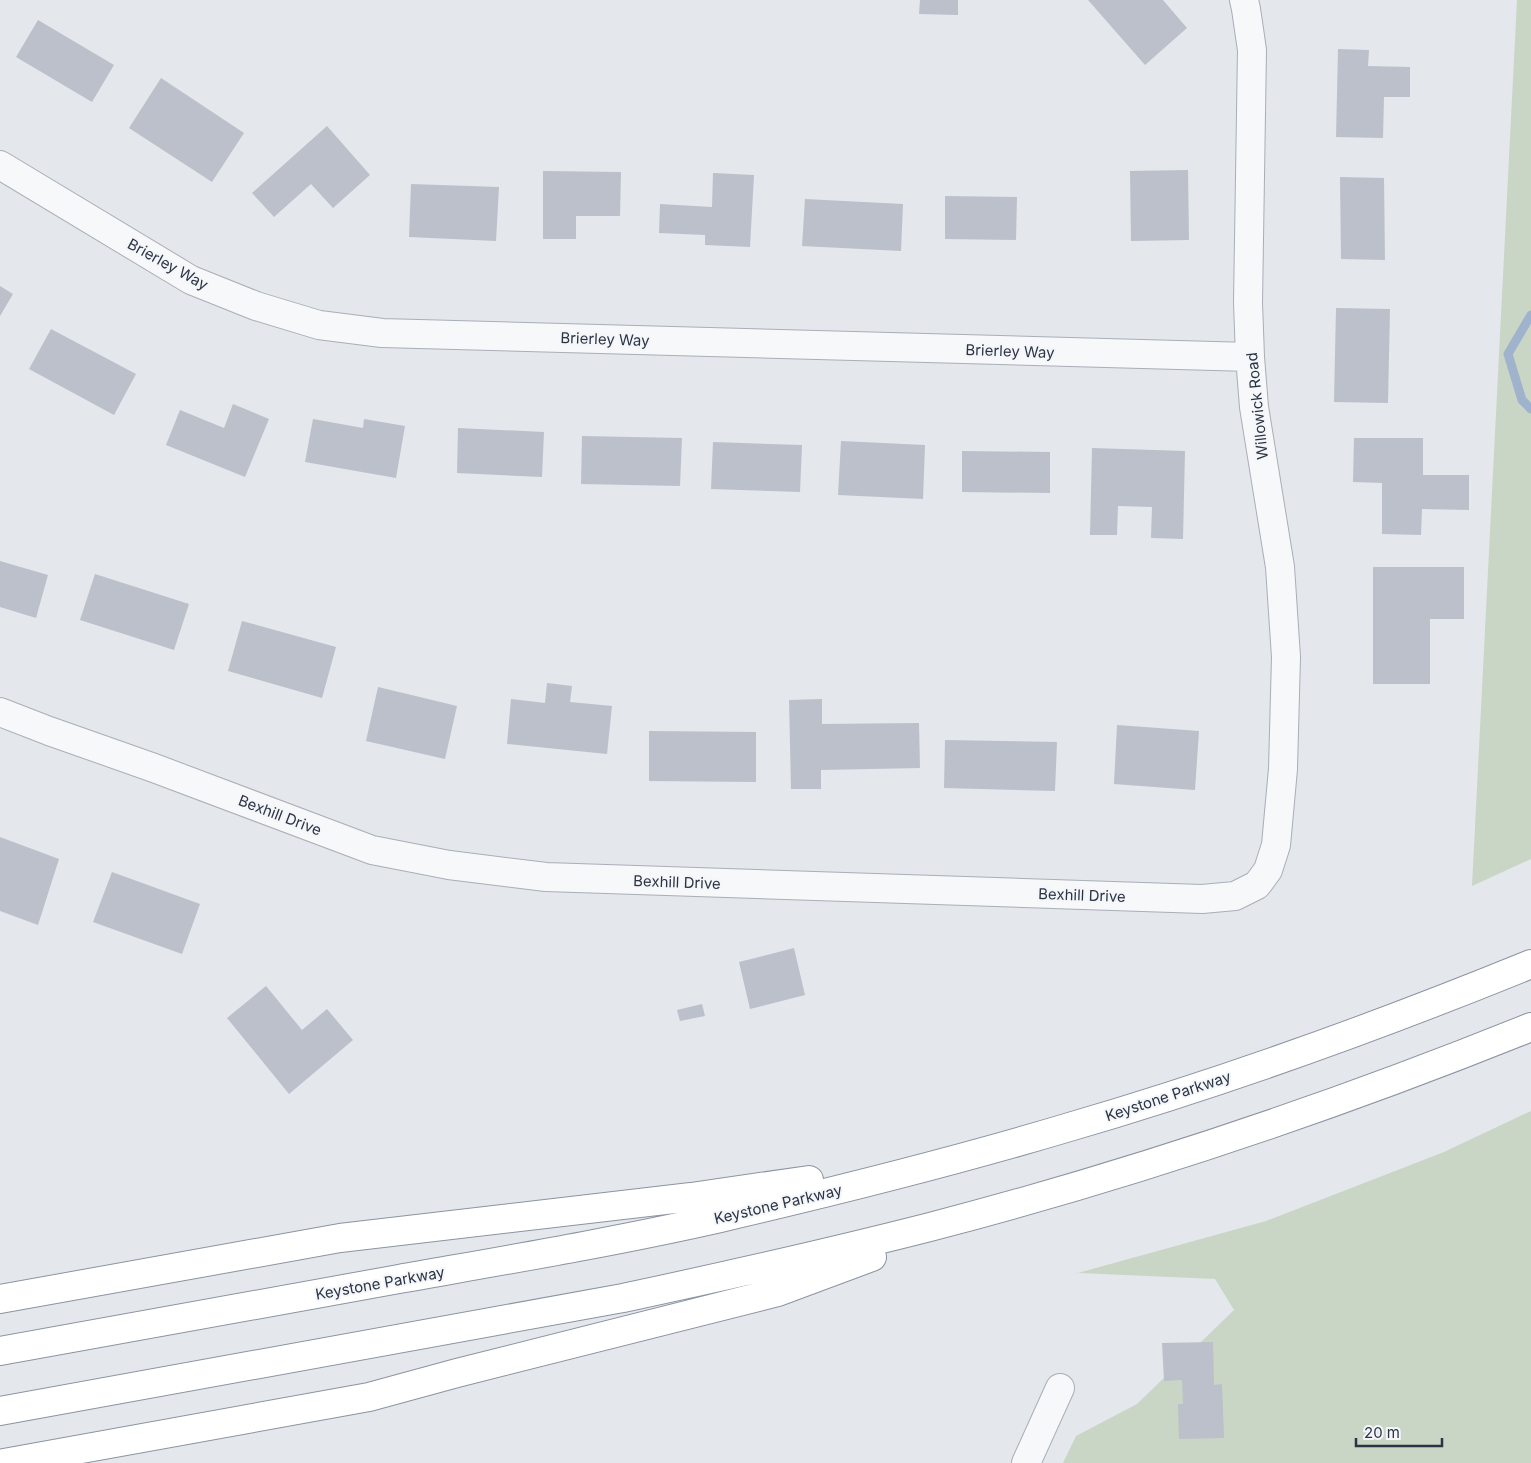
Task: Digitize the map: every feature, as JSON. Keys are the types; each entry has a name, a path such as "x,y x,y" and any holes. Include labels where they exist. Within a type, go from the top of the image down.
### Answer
{"highway":[{"name":"Keystone Parkway","path":"0,1351 500,1261 715,1219 814,1196 1067,1128 1264,1065 1361,1030 1531,964"},
{"path":"0,1411 633,1296 831,1252 932,1227 1161,1160 1332,1103 1531,1027"},
{"path":"0,1299 340,1238 691,1197 966,1156"},
{"path":"4,1463 368,1397 778,1292 1031,1199"}],"street":[{"name":"Willowick Road","path":"1244,0 1252,50 1248,304 1250,357 1254,407 1280,567 1286,657 1282,769"},
{"name":"Brierley Way","path":"0,165 191,280 256,306 319,325 382,333 1250,357"},
{"name":"Bexhill Drive","path":"0,712 372,850 449,865 546,877 1192,899 1235,896 1257,885 1268,870 1276,845 1282,769"},
{"path":"1026,1463 1060,1388"}],"green space":[{"path":"1517,0 1531,0 1531,859 1472,886"},
{"path":"1531,1111 1531,1463 1063,1463 1076,1436 1137,1404 1234,1310 1215,1279 1079,1273 1067,1276 1266,1221 1444,1152"}],"building":[{"path":"920,0 958,0 958,15 919,14"},
{"path":"1088,0 1163,0 1187,28 1145,65"},
{"path":"38,20 114,65 92,102 16,57"},
{"path":"1338,49 1369,50 1368,66 1410,67 1410,97 1384,97 1383,138 1336,137"},
{"path":"161,78 244,133 212,182 129,128"},
{"path":"327,126 370,175 333,208 311,184 274,217 252,193"},
{"path":"1188,170 1189,240 1131,241 1130,171"},
{"path":"543,171 621,172 620,216 576,216 576,239 543,239"},
{"path":"713,173 754,175 750,247 705,245 705,235 659,233 660,204 712,207"},
{"path":"1340,177 1384,178 1385,260 1341,259"},
{"path":"411,184 499,187 496,241 409,237"},
{"path":"945,196 1017,197 1016,240 945,239"},
{"path":"805,199 903,204 901,251 802,246"},
{"path":"0,286 13,294 0,316"},
{"path":"1336,308 1390,309 1388,403 1334,402"},
{"path":"51,329 136,374 114,415 29,369"},
{"path":"233,404 269,419 245,477 166,445 180,410 224,428"},
{"path":"313,419 363,428 364,419 405,426 396,478 305,462"},
{"path":"458,428 544,432 542,477 457,473"},
{"path":"582,436 682,438 680,486 581,484"},
{"path":"1354,438 1423,438 1423,475 1469,475 1469,510 1422,509 1421,535 1382,534 1382,483 1353,482"},
{"path":"841,441 925,445 923,499 838,495"},
{"path":"713,442 802,445 800,492 711,489"},
{"path":"1092,448 1185,451 1183,539 1151,538 1152,507 1118,506 1117,535 1090,535"},
{"path":"962,451 1050,452 1050,493 962,492"},
{"path":"0,561 48,575 36,618 0,607"},
{"path":"1373,567 1464,567 1464,619 1430,619 1430,684 1373,684"},
{"path":"95,574 189,604 174,650 80,620"},
{"path":"242,621 336,647 322,698 228,671"},
{"path":"547,683 572,686 570,702 612,706 607,754 507,744 511,699 545,703"},
{"path":"378,687 457,706 445,759 366,741"},
{"path":"822,699 822,724 919,723 920,768 821,770 821,789 791,789 789,700"},
{"path":"1117,725 1199,731 1195,790 1114,784"},
{"path":"649,731 756,732 756,782 649,781"},
{"path":"945,740 1057,742 1055,791 944,788"},
{"path":"0,837 59,859 38,925 0,911"},
{"path":"112,872 200,904 182,954 93,922"},
{"path":"794,948 805,995 750,1009 739,962"},
{"path":"266,986 302,1030 327,1009 353,1040 289,1094 227,1018"},
{"path":"702,1004 705,1016 680,1021 677,1010"},
{"path":"1213,1342 1214,1385 1222,1384 1224,1438 1179,1439 1178,1404 1183,1404 1182,1380 1164,1381 1162,1343"}],"waterway":[{"path":"1531,315 1508,354 1522,400 1531,409"}]}
